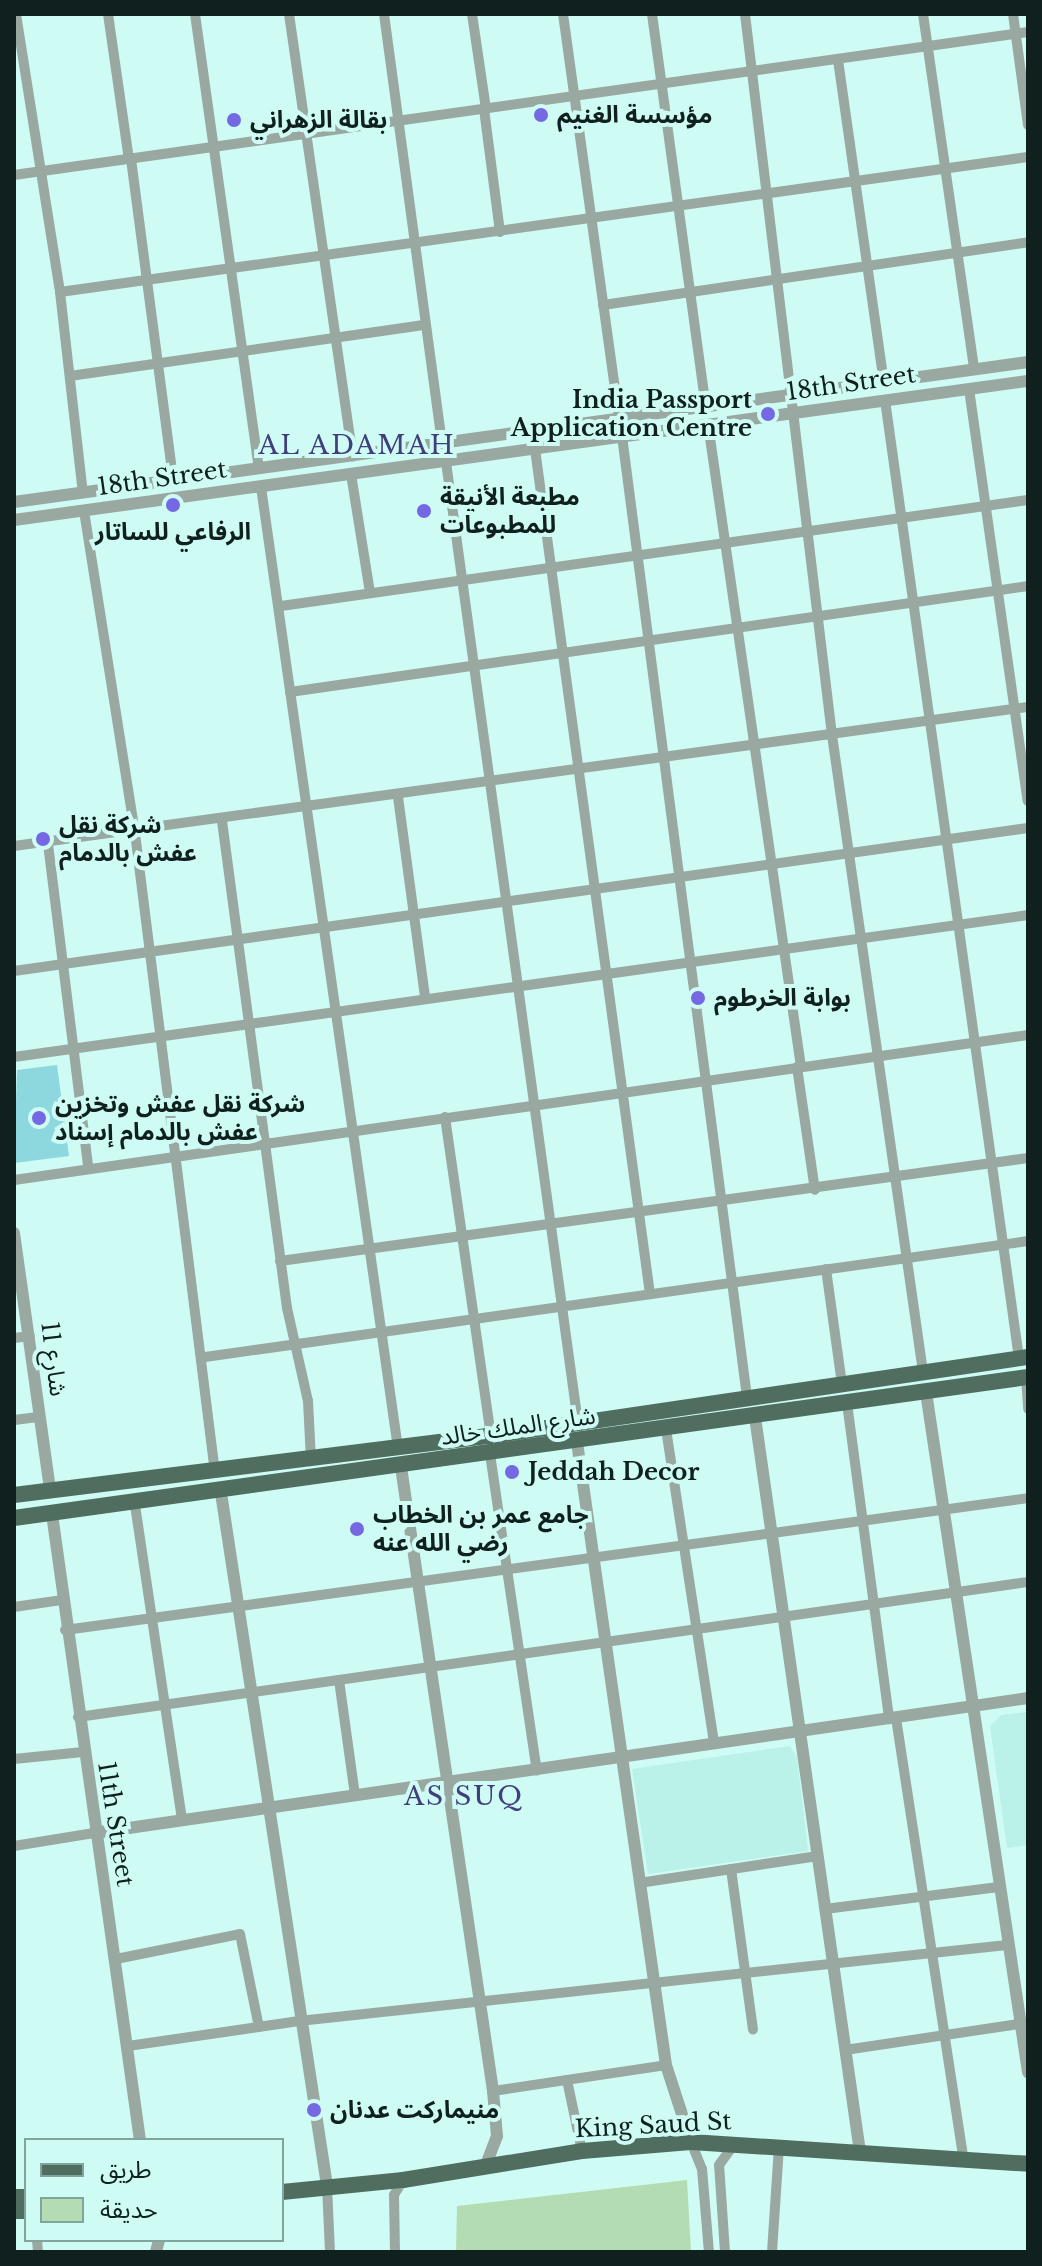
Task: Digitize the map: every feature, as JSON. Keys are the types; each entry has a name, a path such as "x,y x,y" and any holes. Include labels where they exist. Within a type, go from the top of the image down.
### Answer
{"main road":[{"name":"شارع الملك خالد","path":"14,1495 215,1473 491,1436 1024,1358"},
{"name":"شارع الملك خالد","path":"14,1518 135,1505 1026,1377"},
{"path":"50,1490 52,1514"},
{"name":"King Saud St","path":"284,2192 403,2180 582,2151 691,2142 1028,2164"}],"street":[{"path":"16,14 60,292 83,493"},
{"path":"108,14 173,480"},
{"path":"195,14 259,469"},
{"path":"289,14 322,259 353,456"},
{"path":"384,14 442,443"},
{"path":"472,14 500,232"},
{"path":"563,14 619,419"},
{"path":"652,14 706,407"},
{"path":"745,14 796,394 808,531 832,735 864,936 923,1372"},
{"path":"923,14 974,369"},
{"path":"1013,14 1028,125"},
{"path":"14,175 1028,32"},
{"path":"838,60 884,383"},
{"path":"60,292 322,259 591,217 1028,157"},
{"path":"603,305 1028,242"},
{"path":"70,376 425,325"},
{"path":"14,502 1028,362"},
{"name":"18th Street","path":"14,520 1028,381"},
{"path":"969,389 1028,801"},
{"path":"885,400 933,722 1004,1244 1024,1358"},
{"path":"708,424 815,1190"},
{"path":"622,436 703,1080 747,1397"},
{"path":"535,449 558,652 578,771 650,1294"},
{"path":"446,462 487,786 559,1308 578,1423"},
{"path":"351,474 370,592"},
{"path":"261,487 281,606 304,810 325,927 352,1130 373,1248 398,1448"},
{"path":"281,606 462,580 547,564 724,543 1028,500"},
{"path":"84,511 135,833 157,1036 205,1357 215,1473"},
{"path":"290,692 738,625 1028,586"},
{"path":"14,846 487,786 1028,707"},
{"path":"398,797 425,998"},
{"path":"222,821 280,1261 296,1344 311,1460"},
{"path":"14,971 1028,828"},
{"path":"48,844 88,1166"},
{"path":"14,1057 604,971 1028,915"},
{"path":"14,1180 175,1153 1028,1035"},
{"path":"445,1117 459,1236 491,1436"},
{"path":"280,1261 638,1211 815,1190 1028,1158"},
{"name":"شارع 11","path":"14,1233 50,1490"},
{"path":"205,1357 1028,1241"},
{"path":"826,1269 842,1384"},
{"path":"14,1338 30,1336"},
{"path":"1026,1377 1028,1409"},
{"path":"926,1392 1028,2072"},
{"path":"847,1403 873,1604 964,2160"},
{"path":"14,1420 40,1417"},
{"path":"755,1417 860,2152"},
{"path":"666,1429 714,1743"},
{"path":"577,1442 666,2065 702,2169 709,2252"},
{"path":"490,1454 537,1771"},
{"path":"401,1467 493,2091 497,2136 485,2167"},
{"path":"221,1493 266,1807 327,2186 330,2252"},
{"path":"65,1630 772,1536 1028,1498"},
{"path":"135,1505 182,1819"},
{"name":"11th Street","path":"52,1514 65,1630 94,1833 116,1959 140,2138"},
{"path":"78,1717 1028,1582"},
{"path":"14,1607 62,1600"},
{"path":"339,1680 355,1795"},
{"path":"14,1846 182,1819 537,1771 1028,1698"},
{"path":"14,1759 83,1752"},
{"path":"639,1883 818,1856"},
{"path":"731,1869 753,2030"},
{"path":"825,1909 999,1887"},
{"path":"116,1959 240,1934 259,2027"},
{"path":"128,2046 299,2021 482,2006 745,1973 1007,1945"},
{"path":"845,2050 1019,2024"},
{"path":"493,2091 666,2065"},
{"path":"567,2080 582,2151"},
{"path":"725,2252 719,2165 735,2144"},
{"path":"772,2252 779,2146"},
{"path":"395,2252 394,2195 403,2180"}],"shaded area":[{"path":"1028,1712 1028,1845 1007,1848 990,1726 1001,1715"},
{"path":"790,1746 797,1757 808,1851 648,1874 632,1769"}],"green space":[{"path":"687,2180 691,2252 456,2252 457,2206"}],"building":[{"name":"شركة نقل عفش وتخزين عفش بالدمام إسناد","path":"57,1065 69,1156 14,1163 17,1070"}],"place":[{"name":"مؤسسة الغنيم","path":"541,115"},
{"name":"بقالة الزهراني","path":"234,120"},
{"name":"India Passport Application Centre","path":"768,414"},
{"name":"الرفاعي للساتار","path":"173,505"},
{"name":"مطبعة الأنيقة للمطبوعات","path":"424,511"},
{"name":"شركة نقل عفش بالدمام","path":"43,839"},
{"name":"بوابة الخرطوم","path":"698,998"},
{"name":"شركة نقل عفش وتخزين عفش بالدمام إسناد","path":"39,1118"},
{"name":"Jeddah Decor","path":"512,1472"},
{"name":"جامع عمر بن الخطاب رضي الله عنه","path":"357,1529"},
{"name":"منيماركت عدنان","path":"314,2110"}],"district":[{"name":"AL ADAMAH","path":"357,446"},
{"name":"AS SUQ","path":"464,1797"}]}
